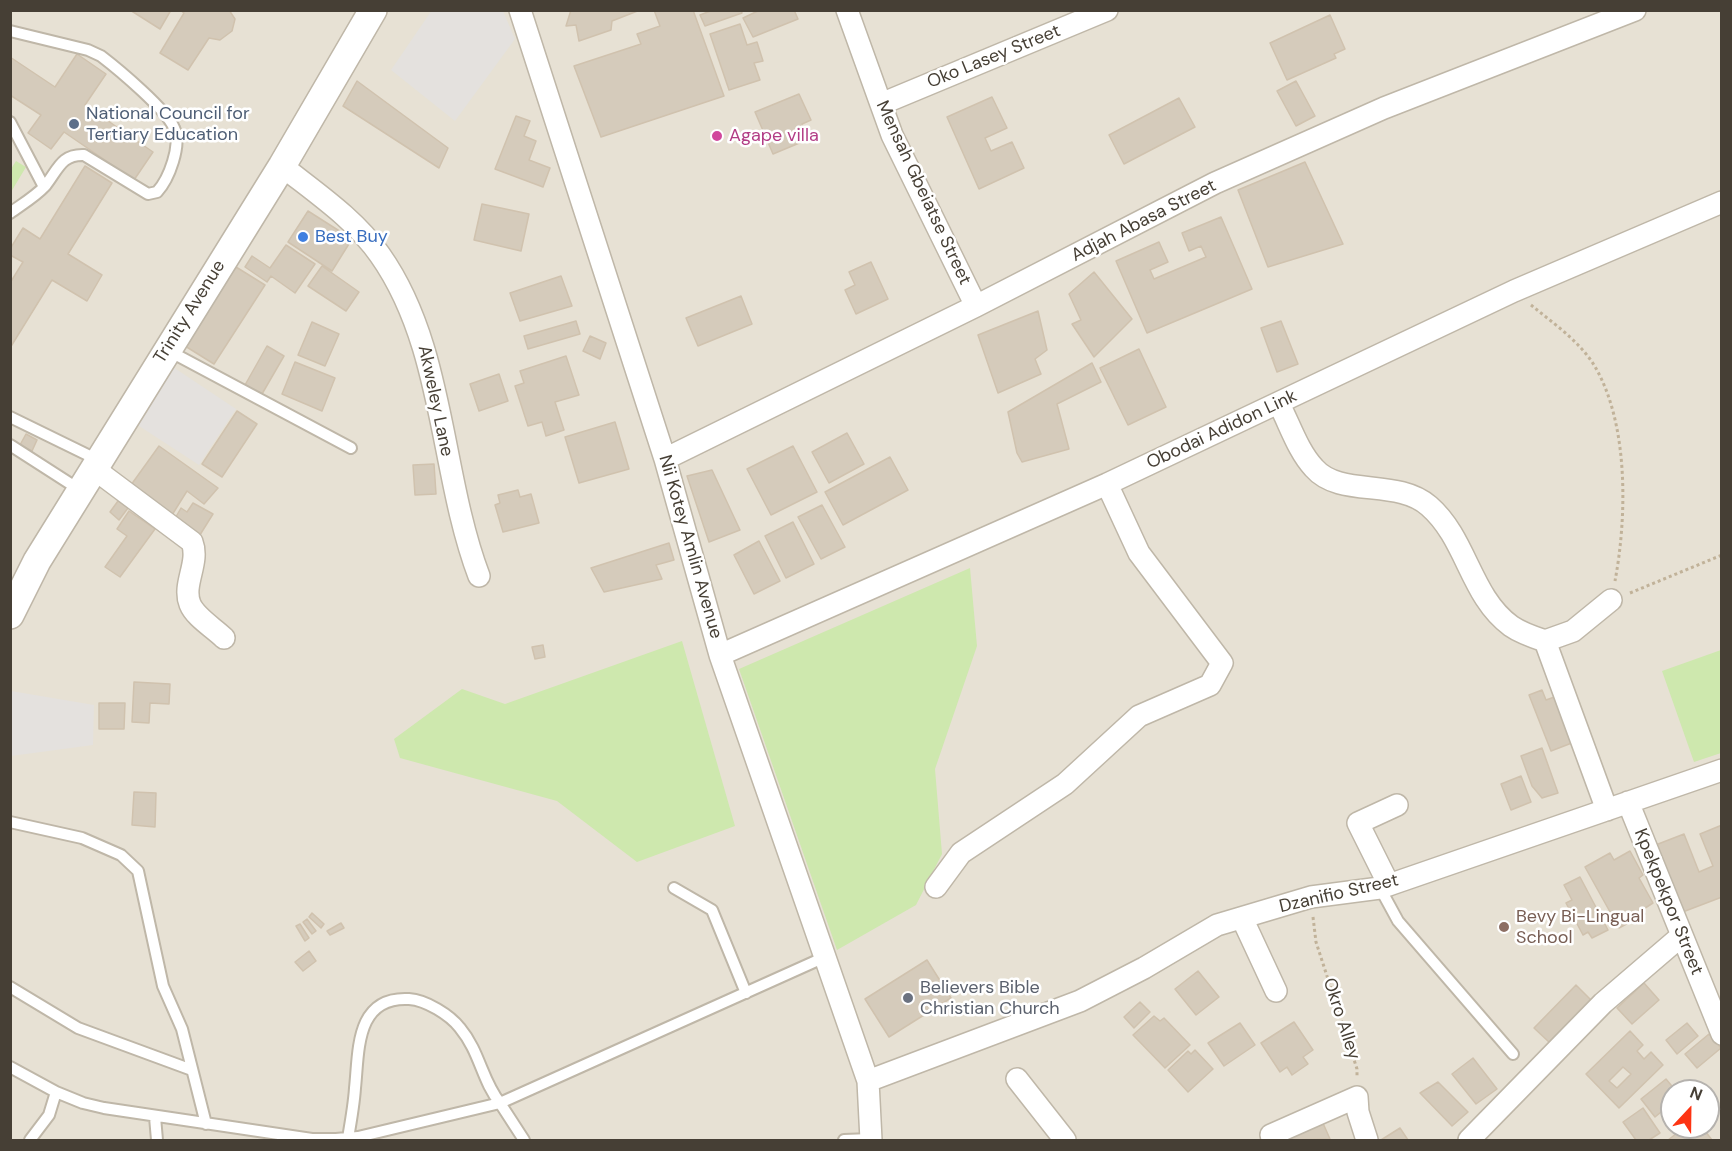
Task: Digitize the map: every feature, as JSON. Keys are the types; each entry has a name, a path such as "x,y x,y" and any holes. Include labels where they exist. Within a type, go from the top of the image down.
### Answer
{"street":[{"name":"Nii Kotey Amlin Avenue","path":"520,10 665,459 720,655 868,1081 871,1139"},
{"name":"Mensah Gbeiatse Street","path":"847,10 892,135 976,306"},
{"name":"Oko Lasey Street","path":"881,104 1107,10"},
{"name":"Adjah Abasa Street","path":"665,459 976,306 1236,174 1384,108 1635,10"},
{"name":"Trinity Avenue","path":"10,615 37,561 166,349 282,166 370,12"},
{"name":"Akweley Lane","path":"282,166 337,209 365,237 396,280 426,350 465,537 479,576"},
{"name":"Obodai Adidon Link","path":"720,655 1107,484 1514,291 1722,202"},
{"path":"1279,404 1301,448 1322,476 1341,483 1408,492 1429,506 1452,532 1479,590 1512,627 1545,641 1573,631 1611,600"},
{"path":"91,473 192,542 195,560 188,591 189,602 194,611 224,638"},
{"path":"936,886 961,853 1065,784 1139,716 1210,685 1221,668 1222,663 1139,553 1107,484"},
{"path":"1545,641 1607,810"},
{"name":"Dzanifio Street","path":"868,1081 1080,1001 1144,968 1217,925 1311,897 1384,887 1722,770"},
{"name":"Kpekpekpor Street","path":"1628,802 1680,937 1715,999 1722,1035"},
{"path":"1384,887 1359,823 1396,805"},
{"path":"1242,918 1276,991"},
{"path":"1469,1140 1603,1003 1680,937"},
{"path":"1017,1079 1065,1140"},
{"path":"1276,1140 1271,1135 1357,1097 1358,1112 1367,1140"}],"lane":[{"path":"10,31 88,50 101,56 171,120 176,130 177,143 164,185 157,192 148,194 84,155 72,155 61,162 44,187 10,213"},
{"path":"10,122 14,142 44,187"},
{"path":"166,349 351,448"},
{"path":"10,417 91,473"},
{"path":"10,445 26,457 91,473"},
{"path":"10,822 82,838 122,855 138,871 163,986 182,1029 206,1124"},
{"path":"1384,887 1398,921 1513,1054"},
{"path":"674,888 712,910 746,993"},
{"path":"10,1067 56,1092 83,1103 155,1117 312,1138 348,1138 500,1103 825,957"},
{"path":"10,987 78,1028 192,1070"},
{"path":"348,1138 361,1030 375,1010 400,999 412,999 428,1005 458,1025 472,1044 485,1070 487,1087 524,1140"},
{"path":"30,1140 49,1115 56,1092"},
{"path":"155,1117 157,1140"},
{"path":"844,1140 871,1139"}],"path":[{"path":"1514,291 1571,337 1594,365 1611,403 1621,459 1622,543 1611,600"},
{"path":"1611,600 1722,555"},
{"name":"Okro Alley","path":"1311,897 1316,942 1357,1069 1357,1097"}],"shaded area":[{"path":"432,10 503,11 515,39 455,121 391,70"},
{"path":"10,11 1721,11 1721,1140 11,1140"},
{"path":"173,367 236,409 199,465 136,424"},
{"path":"11,691 94,705 93,745 11,756"}],"green space":[{"path":"16,161 26,167 11,192 11,169"},
{"path":"970,568 977,646 935,769 942,854 916,905 837,950 739,669"},
{"path":"682,641 735,826 637,862 557,801 400,758 394,739 462,689 505,704"},
{"path":"1721,650 1721,753 1694,762 1662,671"}],"building":[{"path":"130,10 171,10 160,29"},
{"path":"180,10 229,10 235,19 232,31 220,40 209,38 188,70 160,53 184,13"},
{"path":"571,10 640,10 612,21 611,30 579,41 576,25 566,26"},
{"path":"654,10 693,10 724,96 601,137 574,66 641,44 637,34 660,26"},
{"path":"713,10 741,10 742,13 705,26 700,15"},
{"path":"760,10 794,10 798,19 753,37 743,18"},
{"path":"1330,15 1345,49 1334,54 1336,58 1287,80 1270,43"},
{"path":"740,24 747,45 757,42 763,61 754,63 760,80 729,90 710,34"},
{"name":"National Council for Tertiary Education","path":"77,54 106,74 85,105 153,152 134,180 64,132 51,149 28,133 41,115 10,95 10,57 55,87"},
{"path":"357,81 448,148 439,168 343,106"},
{"path":"1296,81 1315,116 1296,126 1277,91"},
{"path":"799,94 811,120 802,124 809,139 773,154 755,112"},
{"path":"992,97 1007,128 985,138 991,151 1012,142 1024,168 979,189 947,117"},
{"path":"1179,98 1195,127 1124,164 1109,135"},
{"path":"516,116 530,121 524,136 536,141 529,160 550,168 543,187 495,169"},
{"path":"1305,162 1343,244 1268,267 1238,190"},
{"path":"85,166 112,183 68,254 102,275 87,301 52,280 10,348 10,283 23,262 10,255 10,249 23,228 40,239"},
{"path":"482,204 529,214 521,251 474,240"},
{"path":"308,211 352,239 332,271 288,242"},
{"path":"1221,217 1252,289 1147,333 1116,261 1159,242 1168,262 1150,270 1154,279 1206,257 1201,246 1189,251 1182,233"},
{"path":"286,245 315,264 295,293 271,276 267,282 245,267 252,256 270,268"},
{"path":"871,262 888,299 856,314 845,290 855,285 849,272"},
{"path":"322,266 359,292 346,311 308,286"},
{"path":"236,267 265,285 214,364 185,346"},
{"path":"1094,272 1132,319 1094,357 1072,324 1081,320 1069,294"},
{"path":"561,276 572,306 520,321 510,293"},
{"path":"741,296 752,324 698,346 686,318"},
{"path":"1038,311 1047,350 1035,359 1041,374 998,393 978,335"},
{"path":"576,321 580,334 528,349 524,336"},
{"path":"1281,321 1298,364 1277,372 1261,328"},
{"path":"312,322 339,334 325,366 298,355"},
{"path":"590,336 606,343 600,359 583,351"},
{"path":"267,346 284,356 262,394 245,385"},
{"path":"1139,349 1166,407 1128,425 1100,368"},
{"path":"566,356 579,395 555,402 564,430 546,436 542,422 528,426 515,386 524,383 520,371"},
{"path":"295,362 335,378 322,411 282,394"},
{"path":"1092,363 1101,382 1057,404 1069,449 1022,462 1017,453 1008,412"},
{"path":"499,374 508,401 479,411 470,384"},
{"path":"237,411 257,424 222,477 202,464"},
{"path":"615,422 629,469 579,483 565,437"},
{"path":"847,433 864,464 829,483 812,452"},
{"path":"26,434 37,440 32,451 20,445"},
{"path":"159,446 218,488 204,504 187,491 172,515 131,485"},
{"path":"793,446 817,492 771,515 747,469"},
{"path":"890,457 908,490 843,525 825,492"},
{"path":"434,464 436,494 415,495 413,465"},
{"path":"712,470 740,530 709,542 687,476"},
{"path":"518,490 520,497 531,494 539,523 503,532 495,505 500,503 498,495"},
{"path":"118,501 128,508 119,520 110,512"},
{"path":"193,503 213,514 198,538 173,522 181,508 187,512"},
{"path":"822,505 845,547 821,559 798,517"},
{"path":"129,511 155,529 120,577 105,567 127,536 117,529"},
{"path":"793,522 814,564 786,578 765,536"},
{"path":"759,541 780,581 754,594 734,555"},
{"path":"669,543 674,560 656,565 662,579 604,592 591,568"},
{"path":"543,645 545,657 535,659 532,647"},
{"path":"134,682 170,684 169,704 150,703 149,723 132,722"},
{"path":"1542,690 1546,700 1560,695 1577,741 1551,751 1529,695"},
{"path":"99,703 125,703 124,729 99,729"},
{"path":"1542,748 1558,793 1542,798 1532,786 1521,756"},
{"path":"1521,776 1531,802 1511,810 1501,784"},
{"path":"134,792 156,793 155,827 132,825"},
{"path":"1722,825 1722,897 1680,913 1653,846 1684,834 1699,872 1713,866 1700,834"},
{"path":"1630,851 1643,875 1639,878 1653,903 1642,910 1645,914 1619,928 1585,867 1610,853 1614,860"},
{"path":"1580,877 1608,930 1592,938 1588,932 1583,935 1566,903 1572,900 1564,885"},
{"path":"312,913 324,924 321,928 309,917"},
{"path":"307,919 316,931 312,934 303,922"},
{"path":"341,923 344,928 330,935 327,931"},
{"path":"300,924 309,938 305,941 296,926"},
{"path":"309,951 316,961 303,971 295,962"},
{"name":"Believers Bible Christian Church","path":"927,960 951,998 889,1037 865,999"},
{"path":"1198,971 1219,997 1196,1015 1175,989"},
{"path":"1644,983 1659,1000 1632,1024 1617,1008"},
{"path":"1576,985 1591,1000 1550,1043 1534,1028"},
{"path":"1140,1002 1150,1012 1134,1028 1124,1017"},
{"path":"1154,1016 1160,1021 1164,1018 1190,1045 1165,1068 1133,1035"},
{"path":"1294,1022 1313,1050 1303,1057 1308,1064 1292,1075 1287,1067 1280,1072 1261,1043"},
{"path":"1240,1023 1255,1045 1224,1066 1208,1043"},
{"path":"1687,1023 1698,1036 1677,1054 1666,1040"},
{"path":"1630,1031 1643,1045 1637,1051 1644,1059 1651,1052 1663,1065 1619,1108 1586,1074","holes":["1623,1067 1631,1074 1617,1088 1609,1081"]},
{"path":"1709,1034 1721,1048 1697,1068 1685,1054"},
{"path":"1195,1050 1213,1069 1188,1092 1168,1070 1188,1051 1191,1054"},
{"path":"1473,1058 1497,1089 1476,1104 1452,1074"},
{"path":"1438,1082 1468,1112 1452,1126 1420,1093"},
{"path":"1660,1084 1660,1113 1655,1117 1641,1099"},
{"path":"1643,1108 1660,1133 1649,1140 1636,1140 1623,1122"},
{"path":"1322,1121 1330,1139 1291,1140 1289,1136"},
{"path":"1400,1128 1408,1140 1381,1140"},
{"path":"1711,1139 1712,1140 1668,1140"}],"place":[{"name":"National Council for Tertiary Education","path":"74,124"},
{"name":"Agape villa","path":"717,136"},
{"name":"Best Buy","path":"303,237"},
{"name":"Bevy Bi-Lingual School","path":"1504,927"},
{"name":"Believers Bible Christian Church","path":"908,998"}]}
